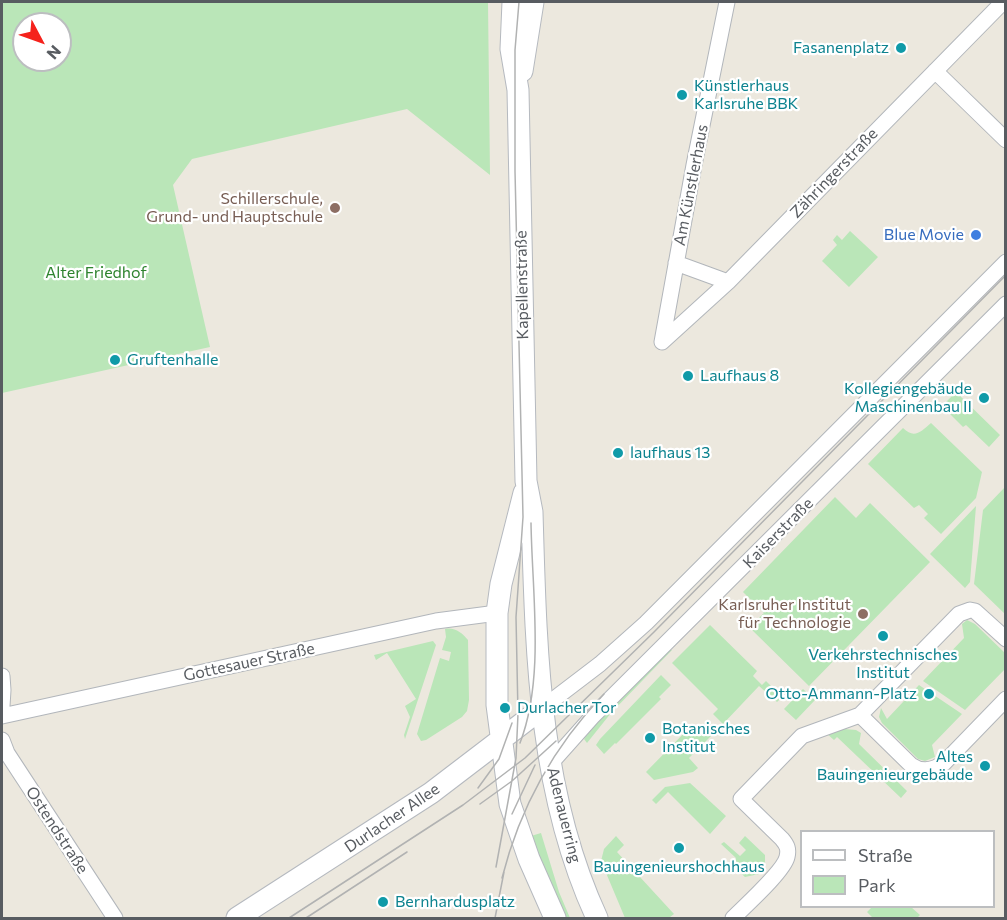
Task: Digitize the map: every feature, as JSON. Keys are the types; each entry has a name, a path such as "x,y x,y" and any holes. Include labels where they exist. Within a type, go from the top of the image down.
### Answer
{"main road":[{"name":"Kapellenstraße","path":"513,2 511,49 518,90 526,481 532,512 541,709"},
{"name":"Kapellenstraße","path":"518,90 533,2"},
{"name":"Kapellenstraße","path":"500,741 496,682 497,613 501,584 521,512 526,481"},
{"name":"Durlacher Allee","path":"237,918 401,813 541,709"},
{"name":"Adenauerring","path":"541,709 564,827 597,918"},
{"path":"500,741 513,814 555,918"}],"street":[{"name":"Am Künstlerhaus","path":"662,342 727,2"},
{"name":"Zähringerstraße","path":"662,342 728,282 1003,2"},
{"path":"934,71 1005,140"},
{"name":"Kaiserstraße","path":"541,709 600,664 646,623 1005,262"},
{"name":"Am Künstlerhaus","path":"676,263 728,282"},
{"name":"Kaiserstraße","path":"551,763 592,717 1005,304"},
{"path":"733,918 780,869 788,854 787,845 782,839 741,799 802,736 860,715 954,617 963,611 975,611 1005,639"},
{"name":"Gottesauer Straße","path":"2,716 436,621 497,613"},
{"path":"2,676 2,706"},
{"path":"860,715 911,765 920,770 926,770 944,763 1005,699"},
{"name":"Ostendstraße","path":"2,740 7,753 115,918"}],"green space":[{"name":"Alter Friedhof","path":"2,2 488,2 490,175 407,109 192,159 173,185 210,347 2,393"},
{"path":"850,231 878,257 849,287 822,261 837,245 833,240 837,235 842,240"},
{"path":"956,392 1000,435 989,447 966,425 963,427 942,406"},
{"path":"931,423 982,472 976,498 941,534 924,518 928,514 919,505 914,508 868,464 903,428 914,434"},
{"path":"1005,487 1005,614 974,584 983,510"},
{"path":"835,497 856,518 870,503 930,562 809,686 749,627 764,613 743,592"},
{"path":"976,506 970,582 965,588 930,554"},
{"path":"967,620 975,624 1005,653 1006,668 965,710 923,681 964,638 962,624"},
{"path":"710,625 757,671 753,676 762,685 766,681 782,697 777,702 759,686 723,724 713,714 718,709 672,663"},
{"path":"445,629 458,631 468,640 469,700 467,711 462,717 421,741 417,734 440,658 449,661 451,652 442,650 446,637"},
{"path":"433,641 436,645 405,739 404,735 410,717 405,706 416,699 387,653 376,660 374,655"},
{"path":"667,650 672,650 611,713 587,743 584,739 595,724"},
{"path":"661,675 671,685 659,697 661,699 604,754 596,745 600,739"},
{"path":"919,685 962,714 932,745 935,757 925,761 918,759 882,723 879,717 881,708 887,719"},
{"path":"803,689 815,700 796,720 784,709"},
{"path":"709,723 717,730 689,758 698,768 693,772 654,780 646,772 690,727 698,734"},
{"path":"844,729 861,733 859,744 907,791 901,798 837,737 834,740 826,733"},
{"path":"690,783 726,816 710,834 668,792 656,804 652,800 665,787"},
{"path":"541,833 559,892 570,918 564,918 531,836"},
{"path":"616,836 624,845 617,852 674,914 671,918 625,918 601,861 604,849"},
{"path":"745,836 765,855 765,867 759,874 745,877 731,864 736,858 721,844 724,842 740,856 746,850 739,843"},
{"path":"871,908 912,908 920,915 917,918 873,918 867,912"}],"tram line":[{"path":"496,867 516,758 518,714 516,617 523,517 515,171 515,50 519,2"},
{"path":"289,918 463,805 525,758 654,632 1006,275"},
{"path":"520,743 528,718 535,663 531,523"},
{"path":"502,878 518,827 541,779 569,735 604,694"},
{"path":"478,788 499,759 512,723"},
{"path":"480,804 512,781 556,741"},
{"path":"512,814 535,765"},
{"path":"306,918 407,852"},
{"path":"495,918 504,872"}],"place":[{"name":"Fasanenplatz","path":"901,48"},
{"name":"Künstlerhaus Karlsruhe BBK","path":"682,95"},
{"name":"Schillerschule, Grund- und Hauptschule","path":"335,208"},
{"name":"Blue Movie","path":"976,235"},
{"name":"Gruftenhalle","path":"115,360"},
{"name":"Laufhaus 8","path":"688,376"},
{"name":"Kollegiengebäude Maschinenbau II","path":"984,398"},
{"name":"laufhaus 13","path":"618,453"},
{"name":"Karlsruher Institut für Technologie","path":"863,614"},
{"name":"Verkehrstechnisches Institut","path":"883,636"},
{"name":"Otto-Ammann-Platz","path":"929,694"},
{"name":"Durlacher Tor","path":"505,708"},
{"name":"Botanisches Institut","path":"650,738"},
{"name":"Altes Bauingenieurgebäude","path":"985,766"},
{"name":"Bauingenieurshochhaus","path":"679,848"},
{"name":"Bernhardusplatz","path":"383,902"}]}
